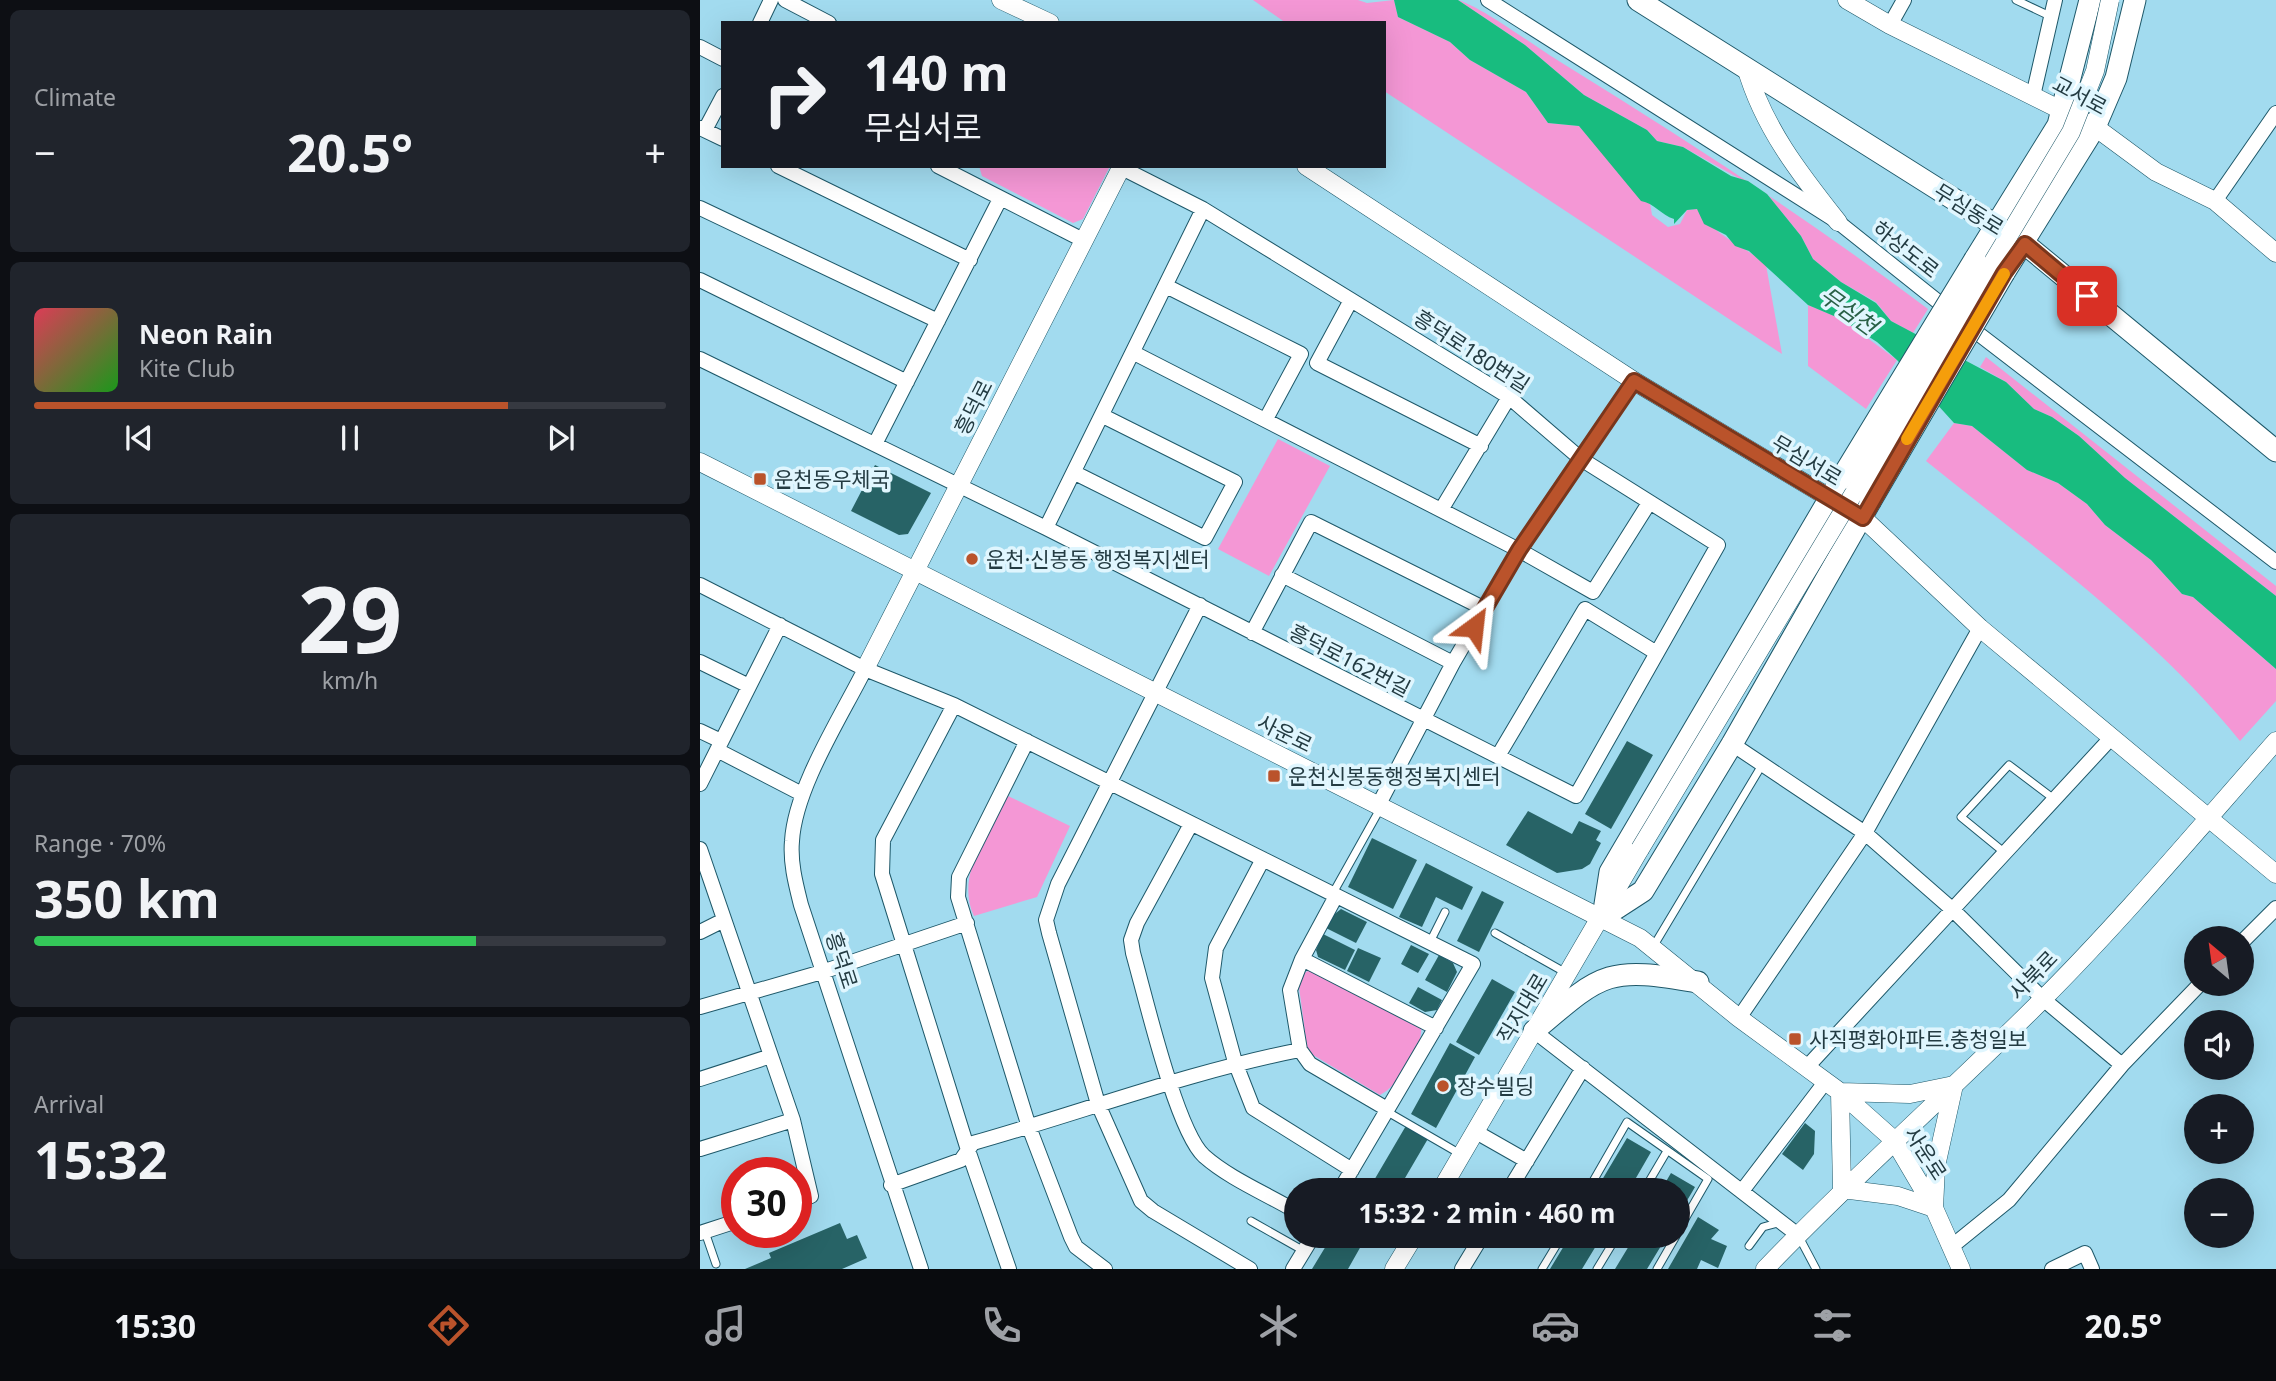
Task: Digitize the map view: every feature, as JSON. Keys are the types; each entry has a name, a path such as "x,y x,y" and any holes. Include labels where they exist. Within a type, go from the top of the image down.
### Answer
{"main road":[{"name":"무심동로","path":"1638,0 2025,244 2276,451"},
{"path":"1603,916 1610,872 1827,498 1993,226 2059,125 2090,0"},
{"path":"1603,916 1643,891 1732,744 2004,273 2025,244 2095,127 2116,78 2135,0"},
{"path":"1534,1031 1591,984 1608,976 1644,973 1698,982"}],"street":[{"path":"761,21 771,0"},
{"path":"785,0 826,21"},
{"path":"1001,0 1046,21"},
{"name":"하상도로","path":"1488,0 1838,222 2076,412 2276,562"},
{"name":"교서로","path":"1847,0 1890,25 2095,127 2156,172 2215,201 2276,253"},
{"path":"1890,25 1904,0"},
{"path":"2034,96 2055,0"},
{"name":"직지대로","path":"1448,1178 1640,849 2071,132 2095,71 2110,0"},
{"path":"700,47 721,58"},
{"path":"1746,67 1755,99 1767,122 1797,171 1838,222"},
{"path":"721,99 702,129 721,138"},
{"path":"2215,201 2276,113"},
{"path":"782,168 970,260"},
{"path":"947,168 966,172 1000,199 1083,240"},
{"name":"흥덕로","path":"921,1269 822,972 794,876 792,842 802,794 1121,168"},
{"name":"흥덕로180번길","path":"1124,168 1203,209 1509,397 1581,459 1718,545 1655,652"},
{"name":"무심서로","path":"1309,168 1634,381 1827,498 1866,510 1980,628 2276,874"},
{"path":"875,444 1000,199"},
{"path":"700,208 938,321"},
{"path":"1046,528 1135,353 1203,209"},
{"path":"700,280 907,382"},
{"path":"1166,286 1301,354 1266,419"},
{"path":"1351,300 1317,363 1481,446"},
{"path":"1135,353 1519,550 1593,592 1649,503"},
{"name":"흥덕로162번길","path":"700,359 960,485 1576,796 1655,652"},
{"path":"1380,805 1453,663 1519,550 1634,381"},
{"path":"1441,510 1509,397"},
{"path":"1075,473 1205,538 1235,482 1103,416"},
{"name":"사운로","path":"700,462 916,570 1154,694 1603,916 1653,947 1739,1018 1833,1086 1894,1140 1934,1208 1961,1269"},
{"path":"1252,633 1311,522 1485,609"},
{"path":"1282,575 1453,663"},
{"path":"700,585 866,668 954,705 1473,964 1347,1178"},
{"path":"1200,605 1058,884 1046,920 1098,1104 1141,1201 1153,1211 1250,1269"},
{"path":"1497,756 1585,608 1655,652"},
{"path":"700,784 779,625"},
{"path":"1739,1018 1865,833 1980,628"},
{"path":"700,662 749,685"},
{"path":"954,705 883,840 882,874 968,1150 1009,1269"},
{"path":"700,731 719,746 802,794"},
{"path":"1807,1067 2111,738"},
{"path":"1027,741 959,877 958,897 1029,1127 1071,1237 1076,1247 1104,1269"},
{"name":"사북로","path":"1765,1269 1842,1189 2043,999 2209,820 2276,741"},
{"path":"1732,744 1865,833 1953,910 2043,999 2122,1065"},
{"path":"1191,824 1137,923 1131,940 1169,1081 1203,1155 1284,1204"},
{"path":"700,849 793,1120 802,1157"},
{"path":"1263,859 1216,948 1212,962 1212,978 1235,1062 1253,1108 1352,1170"},
{"path":"1334,895 1302,959 1290,990 1300,1050 1310,1064 1387,1110"},
{"path":"2254,930 2276,908"},
{"path":"700,932 724,920"},
{"path":"700,1007 822,972 967,923"},
{"path":"1302,959 1436,1028"},
{"path":"1951,1247 2009,1200 2122,1065 2188,996"},
{"path":"1534,1031 1798,1234"},
{"path":"891,1185 961,1160 973,1143 1235,1062 1300,1050"},
{"path":"700,1079 771,1056"},
{"path":"1516,1178 1583,1068"},
{"path":"1954,1085 1936,1166 1934,1208 1898,1196 1842,1189 1833,1086 1910,1094 1954,1085"},
{"path":"1742,1191 1833,1086"},
{"path":"700,1149 793,1120"},
{"path":"1476,1132 1527,1161"},
{"path":"702,1232 721,1226"},
{"path":"1293,1269 1306,1248"},
{"path":"1394,1269 1407,1248"},
{"path":"1462,1269 1475,1248"},
{"path":"2052,1269 2085,1253 2092,1269"}],"lane":[{"path":"2016,0 2052,17"},
{"path":"1653,947 1762,765"},
{"path":"2005,853 1961,817 2009,765 2055,800"},
{"path":"1334,895 1380,805"},
{"path":"1430,943 1445,912"},
{"path":"1495,933 1568,974"},
{"path":"1387,1110 1462,1155"},
{"path":"1595,1178 1627,1122 1707,1179 1690,1210"},
{"path":"1651,1178 1667,1151"},
{"path":"1251,1221 1304,1251"},
{"path":"1749,1247 1763,1227 1782,1222"},
{"path":"702,1232 716,1264"},
{"path":"1798,1234 1816,1269"},
{"path":"1542,1269 1555,1248"},
{"path":"1597,1269 1610,1248"},
{"path":"1657,1269 1669,1248"}],"shaded area":[{"path":"1253,0 1358,0 1367,3 1394,0 1398,17 1450,42 1470,60 1526,92 1548,123 1579,126 1650,203 1652,215 1668,227 1680,224 1687,210 1697,209 1712,227 1766,265 1782,354 1386,92 1386,21 1283,21"},
{"path":"1458,0 1495,19 1762,191 1683,147 1657,141 1647,130 1584,95 1525,45"},
{"path":"980,168 1109,168 1083,219 1073,223 982,176"},
{"path":"1768,195 1928,309 1913,333 1891,321 1876,302 1841,282 1813,259 1801,236"},
{"path":"1808,305 1842,319 1897,360 1866,409 1808,366"},
{"path":"1986,357 2276,586 2276,596 2125,478 2079,436 2052,417 2034,409 2006,382 1980,367"},
{"path":"1954,423 1972,426 2027,470 2058,483 2087,504 2105,525 2151,560 2182,594 2193,597 2276,669 2276,701 2240,741 2206,702 2131,628 2050,559 1926,461"},
{"path":"1278,439 1330,466 1269,576 1218,549"},
{"path":"1008,796 1070,826 1037,897 974,916 969,901 971,870 983,839"},
{"path":"1314,968 1421,1024 1419,1042 1409,1064 1395,1083 1380,1095 1313,1055 1307,1047 1299,987 1304,973"}],"water":[{"name":"무심천","path":"1394,0 1458,0 1525,45 1584,95 1647,130 1657,141 1683,147 1767,194 1801,236 1813,259 1841,282 1876,303 1891,321 2006,382 2034,409 2052,417 2079,436 2125,478 2276,596 2276,669 2193,597 2182,594 2151,560 2105,525 2087,504 2058,483 2027,470 1972,426 1954,423 1877,342 1841,319 1808,305 1749,251 1735,246 1726,235 1704,224 1697,209 1687,210 1674,224 1674,219 1641,201 1579,126 1548,123 1526,92 1470,60 1450,42 1398,17"}],"building":[{"path":"875,465 931,493 908,534 899,535 851,511"},
{"path":"1627,741 1653,755 1611,829 1585,814"},
{"path":"1528,811 1572,834 1579,821 1601,831 1596,840 1601,843 1590,864 1582,869 1557,873 1506,845"},
{"path":"1372,838 1417,860 1393,909 1348,887"},
{"path":"1426,863 1473,887 1462,910 1436,897 1422,927 1399,917"},
{"path":"1482,891 1504,902 1479,952 1457,941"},
{"path":"1341,909 1367,922 1356,943 1326,928 1332,916"},
{"path":"1323,934 1355,950 1345,970 1318,957 1316,950"},
{"path":"1411,945 1429,954 1418,973 1401,964"},
{"path":"1358,948 1381,958 1369,982 1347,971"},
{"path":"1439,955 1453,963 1457,972 1447,992 1425,980"},
{"path":"1492,979 1515,992 1479,1055 1456,1042"},
{"path":"1418,987 1442,1000 1437,1010 1425,1012 1409,1003"},
{"name":"장수빌딩","path":"1450,1043 1475,1057 1436,1128 1411,1114"},
{"path":"1805,1123 1815,1131 1814,1154 1803,1170 1782,1154"},
{"path":"1407,1124 1429,1137 1405,1178 1375,1178"},
{"path":"1627,1138 1651,1152 1636,1178 1603,1178"},
{"path":"1698,1217 1719,1230 1711,1239 1727,1246 1718,1268 1701,1260 1697,1269 1668,1269 1680,1248 1690,1248 1690,1231"},
{"path":"840,1223 847,1239 857,1235 867,1258 842,1269 745,1269 771,1258 769,1253 781,1248 812,1248 812,1235"},
{"path":"1325,1248 1360,1248 1348,1269 1312,1269"},
{"path":"1563,1248 1595,1248 1582,1269 1550,1269"},
{"path":"1628,1248 1660,1248 1647,1269 1615,1269"}],"slow traffic":[{"path":"1907,439 2004,274"}],"place":[{"name":"운천동우체국","path":"760,479"},
{"name":"운천·신봉동 행정복지센터","path":"972,559"},
{"name":"운천신봉동행정복지센터","path":"1274,776"},
{"name":"사직평화아파트.충청일보","path":"1795,1039"},
{"name":"장수빌딩","path":"1443,1086"}],"route":[{"path":"1474,627 1519,550 1634,381 1863,518 2004,273 2025,244 2087,296"}]}
